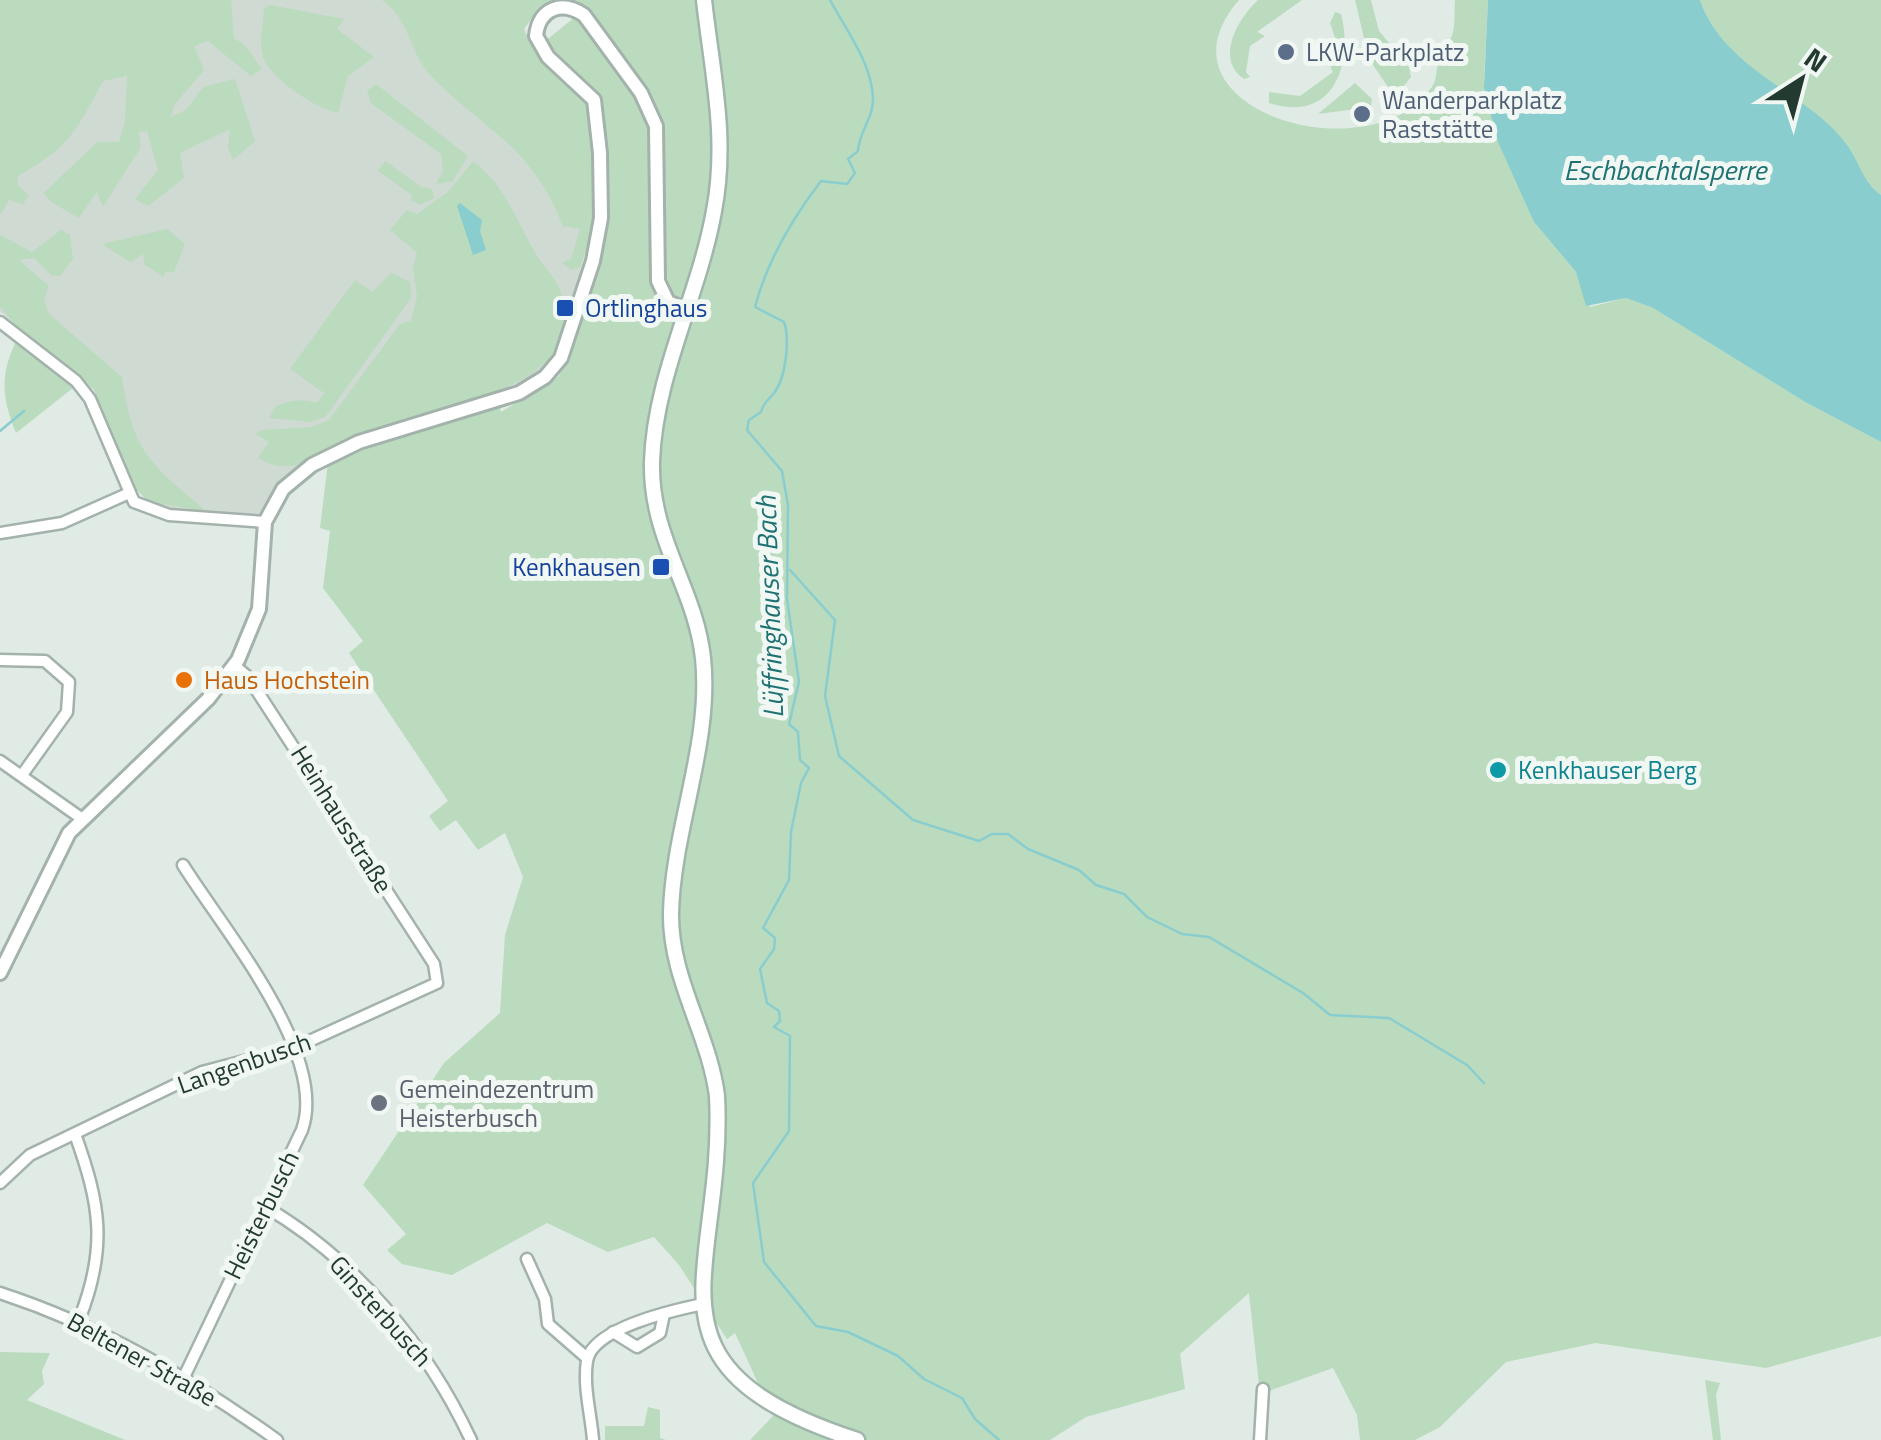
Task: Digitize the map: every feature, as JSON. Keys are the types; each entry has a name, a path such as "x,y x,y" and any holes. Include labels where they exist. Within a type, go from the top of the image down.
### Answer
{"main road":[{"path":"704,0 720,105 721,156 710,230 661,402 652,478 661,534 692,614 703,668 701,712 671,912 677,964 718,1096 702,1304 715,1346 745,1388 787,1415 857,1440"}],"street":[{"path":"0,973 54,856 81,818 189,718 234,666 259,609 265,522 280,492 312,465 394,429 519,393 546,377 561,358 598,238 601,192 594,100 548,56 536,36 541,16 555,6 574,7 584,15 649,107 658,141 658,282 668,302 688,310"},
{"path":"0,322 76,381 90,399 127,494 134,502 169,515 265,522"},
{"path":"0,533 62,524 127,494"},
{"path":"0,660 45,661 69,682 67,712 22,775"},
{"name":"Heinhausstraße","path":"234,666 248,677 289,735 439,979"},
{"path":"0,761 81,818"},
{"name":"Heisterbusch","path":"183,865 272,1004 294,1048 310,1103 302,1130 184,1377"},
{"name":"Langenbusch","path":"0,1183 23,1160 202,1072 294,1048 433,987 439,979"},
{"path":"75,1134 96,1196 100,1222 79,1320"},
{"name":"Ginsterbusch","path":"264,1206 313,1239 365,1286 444,1383 471,1440"},
{"path":"527,1258 545,1299 548,1324 587,1358"},
{"name":"Beltener Straße","path":"0,1293 79,1320 184,1377 277,1440"},
{"path":"593,1440 587,1358 602,1337 702,1304"},
{"path":"614,1332 637,1347 660,1333 664,1314"},
{"path":"1260,1440 1263,1388"}],"shaded area":[{"path":"14,0 517,0 527,38 543,58 596,215 562,334 548,363 521,384 431,410 338,444 296,468 273,492 261,517 176,509 149,502 134,487 94,390 81,372 0,312 0,91"}],"green space":[{"path":"0,0 231,0 234,38 245,45 262,69 251,76 208,41 194,46 204,70 175,104 170,118 187,109 203,87 235,79 255,141 233,160 228,148 230,129 180,153 184,178 148,206 135,199 158,170 147,131 139,132 141,147 103,207 97,192 79,218 51,202 44,193 97,142 119,142 125,122 127,76 103,81 70,137 18,176 17,184 29,195 23,204 9,200 0,215"},
{"path":"382,0 559,0 541,7 523,30 592,111 596,215 581,266 572,270 562,263 571,259 580,229 563,226 537,176 522,158 424,68 399,17"},
{"path":"568,0 1239,0 1218,38 1220,71 1241,98 1274,117 1315,127 1358,127 1397,116 1428,92 1440,54 1453,34 1455,0 1488,0 1484,80 1534,222 1576,272 1590,307 1626,298 1653,308 1805,402 1881,442 1881,1336 1766,1368 1596,1343 1506,1362 1440,1427 1415,1440 1360,1440 1357,1415 1333,1368 1260,1394 1249,1293 1180,1354 1185,1389 1086,1417 1050,1440 750,1440 773,1416 735,1333 727,1339 679,1265 654,1237 608,1252 547,1223 452,1275 402,1264 387,1250 406,1234 363,1185 444,1063 500,1013 505,935 523,877 505,833 478,850 456,820 440,831 429,816 448,801 349,653 363,641 323,588 330,531 320,528 328,462 499,404 501,412 559,376 602,249 606,223 596,95 545,41 584,10"},
{"path":"1258,0 1302,0 1257,32 1265,36 1250,46 1246,72 1250,77 1244,79 1235,71 1230,50 1237,27"},
{"path":"1355,0 1371,0 1379,31 1409,67 1411,77 1403,87 1388,87 1369,59"},
{"path":"1700,0 1881,0 1881,195 1834,131 1739,58 1710,21"},
{"path":"270,5 344,19 337,29 374,57 348,76 338,113 296,92 267,65 261,40 264,9"},
{"path":"1335,12 1341,14 1344,52 1334,85 1309,105 1269,103 1269,92 1300,96 1333,72 1330,66 1339,49 1330,23"},
{"path":"1355,83 1372,99 1371,107 1318,114"},
{"path":"376,84 468,156 453,181 436,184 443,171 441,154 371,103 367,91"},
{"path":"385,161 421,187 432,189 434,198 420,205 411,200 413,196 378,171"},
{"path":"473,161 501,190 560,290 565,324 555,351 533,373 502,389 369,430 301,464 273,465 258,458 269,442 256,434 260,430 312,427 329,420 400,324 411,321 417,296 413,268 417,253 390,230 407,210 417,214 449,191"},
{"path":"167,229 185,244 174,272 165,272 164,277 145,265 143,254 130,262 102,244"},
{"path":"61,230 70,235 73,259 60,276 51,275 34,258 19,260 49,286 44,299 49,314 122,377 132,424 147,455 206,511 149,502 134,487 94,390 83,380 16,433 7,406 5,382 9,358 21,332 0,307 0,235 32,252"},
{"path":"391,273 410,282 411,298 326,416 312,422 269,418 276,406 287,402 317,403 324,393 290,369 355,280 372,292"},
{"path":"0,1352 50,1353 42,1371 44,1384 27,1400 125,1440 0,1440"},
{"path":"1705,1380 1720,1383 1716,1395 1721,1440 1713,1440"},
{"path":"648,1407 660,1410 660,1438 666,1440 605,1440 605,1426 644,1426"}],"water":[{"name":"Eschbachtalsperre","path":"1488,0 1700,0 1728,46 1831,127 1881,195 1881,442 1805,402 1653,308 1626,298 1586,306 1576,272 1534,222 1498,142 1484,87"},
{"path":"460,203 482,220 480,231 486,250 473,255 457,206"}],"waterway":[{"name":"Lüffringhauser Bach","path":"830,0 868,71 873,97 871,111 858,151 848,159 855,173 847,184 821,181 782,241 755,307 784,322 786,329 786,358 778,386 761,412 749,420 747,430 782,471 788,505 787,599 799,682 789,724 798,732 800,760 809,768 801,783 791,832 789,880 763,928 775,938 774,949 760,969 767,1003 779,1011 780,1021 774,1027 790,1036 789,1131 753,1183 764,1262 816,1326 848,1332 898,1356 924,1379 962,1398 975,1419 999,1440"},
{"path":"0,431 24,411"},
{"path":"790,570 835,620 825,696 839,756 913,820 979,841 992,834 1008,834 1028,849 1079,870 1096,885 1124,894 1147,917 1182,934 1209,937 1303,993 1330,1015 1389,1018 1467,1065 1484,1083"}],"place":[{"name":"LKW-Parkplatz","path":"1286,52"},
{"name":"Wanderparkplatz Raststätte","path":"1362,114"},
{"name":"Ortlinghaus","path":"565,308"},
{"name":"Kenkhausen","path":"661,567"},
{"name":"Haus Hochstein","path":"184,680"},
{"name":"Kenkhauser Berg","path":"1498,770"},
{"name":"Gemeindezentrum Heisterbusch","path":"379,1103"}]}
